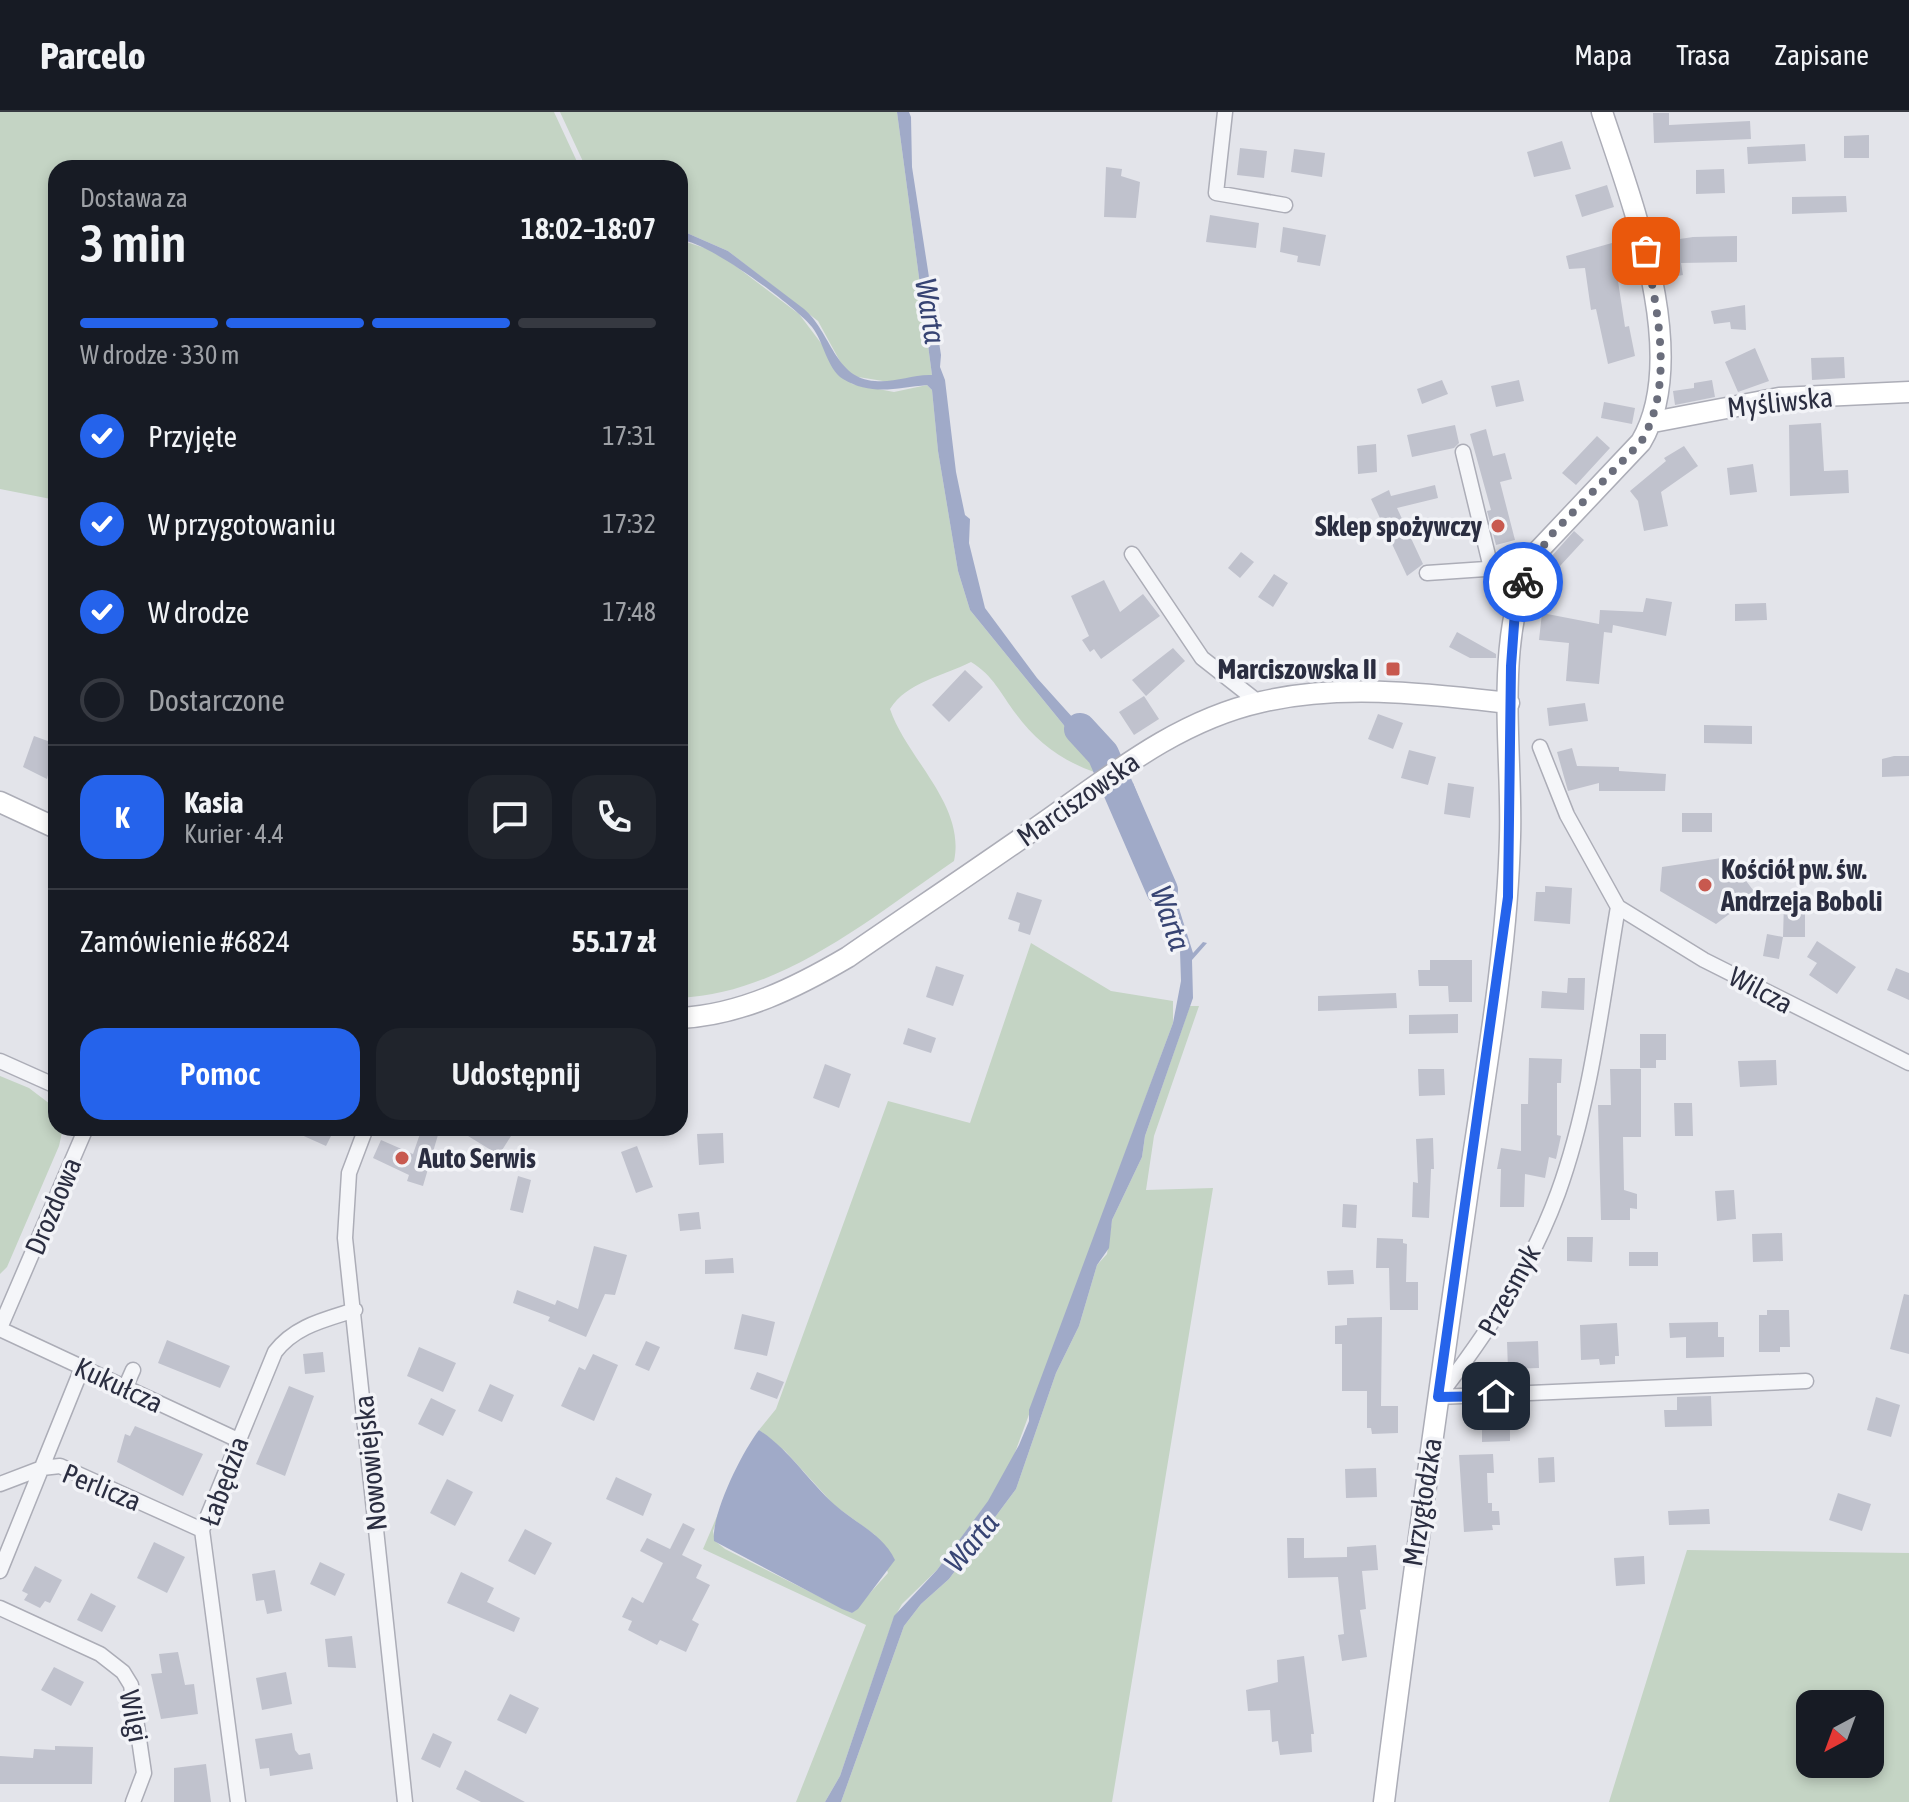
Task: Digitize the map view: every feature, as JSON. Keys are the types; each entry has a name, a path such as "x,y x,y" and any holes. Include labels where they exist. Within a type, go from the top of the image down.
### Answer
{"street":[{"path":"1225,112 1216,193 1285,205"},
{"name":"Mrzygłodzka","path":"1384,1802 1399,1668 1508,897 1509,703 1515,611 1529,566 1567,517 1641,442 1653,422 1660,365 1653,291 1640,227 1602,112"},
{"name":"Myśliwska","path":"1653,422 1779,398 1909,392"},
{"path":"1463,452 1491,568"},
{"path":"1132,554 1202,658 1258,702"},
{"path":"1427,573 1529,566"},
{"name":"Marciszowska","path":"688,1016 749,1004 802,984 861,948 1128,762 1194,723 1258,702 1320,693 1383,693 1509,703"},
{"path":"1540,747 1567,815 1618,907"},
{"path":"0,802 48,824"},
{"name":"Przesmyk","path":"1438,1397 1495,1322 1557,1195 1575,1138 1618,907"},
{"name":"Wilcza","path":"1618,907 1704,960 1909,1063"},
{"path":"0,1061 48,1082"},
{"name":"Drozdowa","path":"0,1329 83,1136"},
{"name":"Nowowiejska","path":"363,1136 349,1173 345,1238 405,1802"},
{"name":"Łabędzia","path":"238,1802 202,1530 275,1352 285,1338 300,1328 355,1310"},
{"name":"Kukułcza","path":"0,1329 238,1440"},
{"path":"0,1571 82,1368"},
{"path":"125,1388 133,1370"},
{"path":"1438,1397 1806,1381"},
{"name":"Perlicza","path":"0,1484 42,1468 60,1466 202,1530"},
{"name":"Wilgi","path":"0,1608 100,1654 123,1672 131,1685 144,1773 133,1802"}],"green space":[{"path":"0,112 554,112 576,160 48,160 48,498 0,489"},
{"path":"560,112 897,112 932,375 889,382 852,376 842,365 818,321 728,251 688,234 688,160 582,160"},
{"path":"688,243 717,252 799,314 852,384 894,392 927,385 932,390 938,451 958,571 970,610 1067,729 1102,765 1097,773 1062,757 1042,743 991,679 971,662 916,686 890,709 898,728 944,801 955,840 954,861 825,949 755,982 718,993 688,997"},
{"path":"1031,943 1111,991 1173,1001 1173,1023 1013,1458 988,1502 937,1570 902,1604 893,1620 840,1776 825,1802 796,1802 866,1625 703,1549 729,1488 713,1531 715,1541 725,1549 852,1613 888,1573 875,1535 834,1505 785,1451 759,1430 776,1409 888,1101 970,1123"},
{"path":"1190,1006 1199,1006 1154,1136 1146,1190 1213,1188 1112,1802 841,1802 904,1626 921,1604 949,1579 1016,1489 1056,1373 1079,1326 1097,1265 1107,1254 1112,1220 1142,1157 1145,1136"},
{"path":"0,1076 29,1088 48,1102 48,1136 61,1136 7,1267 0,1274"},
{"path":"1687,1550 1909,1553 1909,1802 1609,1802"}],"water":[{"path":"897,112 909,112 911,117 912,167 941,355 940,367 945,380 956,472 965,515 970,519 969,543 985,608 1037,678 1110,759 1102,765 1067,729 970,610 958,571 938,451 932,390 927,385 895,389 864,388 843,379 833,369 820,340 803,317 729,262 688,242 688,234 728,251 804,309 851,372 875,381 932,375"},
{"path":"1133,783 1151,829 1130,837 1111,799"},
{"path":"1159,845 1193,953 1203,942 1207,943 1192,960 1193,998 1145,1136 1142,1157 1112,1220 1109,1248 1097,1265 1079,1326 1056,1373 1016,1489 949,1579 921,1604 904,1626 841,1802 825,1802 840,1776 894,1616 937,1570 988,1501 1019,1445 1029,1421 1029,1410 1173,1023 1181,981 1180,951 1150,868 1136,853"},
{"path":"759,1430 780,1447 825,1496 876,1536 895,1560 852,1613 714,1541 717,1515 729,1484"}],"building":[{"path":"1653,113 1669,113 1669,125 1750,121 1751,139 1654,143"},
{"path":"1869,135 1869,158 1844,158 1844,136"},
{"path":"1562,141 1571,169 1534,177 1527,152"},
{"path":"1805,144 1806,161 1748,164 1747,147"},
{"path":"1240,148 1267,151 1264,178 1237,175"},
{"path":"1294,149 1325,153 1322,177 1291,172"},
{"path":"1106,167 1122,169 1121,176 1140,182 1136,218 1104,217"},
{"path":"1724,169 1725,193 1696,194 1696,170"},
{"path":"1607,185 1614,207 1582,217 1575,195"},
{"path":"1846,196 1847,212 1792,214 1792,197"},
{"path":"1210,215 1259,223 1256,248 1206,242"},
{"path":"1283,227 1326,235 1320,266 1297,262 1298,256 1280,252"},
{"path":"1737,236 1737,262 1681,263 1683,275 1666,278 1660,242 1693,237"},
{"path":"1626,239 1633,264 1616,268 1625,327 1629,326 1635,356 1608,364 1596,309 1591,310 1585,268 1569,269 1566,256"},
{"path":"1745,305 1746,330 1731,329 1730,322 1714,324 1711,311"},
{"path":"1755,348 1769,381 1738,392 1725,362"},
{"path":"1844,357 1845,378 1812,380 1811,358"},
{"path":"1442,380 1448,394 1422,404 1417,389"},
{"path":"1519,380 1524,401 1496,407 1491,386"},
{"path":"1712,380 1715,397 1675,405 1673,391 1694,388 1694,383"},
{"path":"1604,402 1635,408 1632,424 1601,418"},
{"path":"1821,423 1824,471 1848,470 1849,493 1790,496 1789,425"},
{"path":"1455,425 1459,443 1454,448 1412,457 1407,435"},
{"path":"1486,429 1493,456 1505,453 1512,479 1500,482 1515,540 1496,545 1487,511 1491,510 1470,434"},
{"path":"1597,436 1610,448 1576,485 1562,473"},
{"path":"1376,444 1377,472 1358,474 1357,446"},
{"path":"1684,446 1698,466 1661,492 1668,526 1644,531 1638,501 1630,491 1666,461 1664,458"},
{"path":"1753,464 1757,492 1730,495 1727,468"},
{"path":"1435,485 1438,498 1397,508 1423,564 1407,576 1371,499 1389,490 1391,496"},
{"path":"1574,531 1584,540 1560,566 1551,557"},
{"path":"1241,552 1254,562 1240,578 1228,568"},
{"path":"1274,574 1288,583 1273,607 1258,597"},
{"path":"1104,580 1120,612 1143,594 1160,616 1101,659 1094,649 1090,652 1082,640 1089,636 1071,596"},
{"path":"1646,598 1672,602 1666,636 1613,625 1612,633 1604,632 1599,684 1566,681 1569,643 1539,640 1542,613 1599,624 1600,610 1643,612"},
{"path":"1766,603 1767,620 1735,621 1735,604"},
{"path":"1457,632 1496,654 1496,658 1470,658 1449,647"},
{"path":"1173,648 1185,661 1146,696 1132,680"},
{"path":"965,670 983,687 949,722 932,705"},
{"path":"1144,696 1159,719 1134,735 1119,712"},
{"path":"1585,703 1588,721 1549,726 1547,708"},
{"path":"1378,714 1403,723 1393,749 1368,739"},
{"path":"1704,725 1752,726 1752,744 1704,743"},
{"path":"34,736 48,741 47,779 23,767"},
{"path":"1572,748 1577,766 1619,767 1619,771 1666,774 1665,791 1599,791 1599,783 1568,791 1557,752"},
{"path":"1409,750 1436,757 1428,785 1401,778"},
{"path":"1909,756 1909,776 1882,777 1882,759"},
{"path":"1448,783 1474,787 1470,818 1444,814"},
{"path":"1682,813 1712,813 1712,832 1682,832"},
{"name":"Kościół pw. św. Andrzeja Boboli","path":"1728,857 1756,894 1716,924 1660,891 1662,867"},
{"path":"1545,886 1572,888 1570,924 1534,921 1536,892 1545,892"},
{"path":"1017,892 1042,900 1030,935 1018,931 1020,923 1008,919"},
{"path":"1784,903 1805,903 1805,937 1783,937"},
{"path":"1767,934 1783,937 1779,959 1763,956"},
{"path":"1817,941 1856,967 1837,994 1809,975 1817,963 1807,957"},
{"path":"1430,960 1472,960 1472,1002 1449,1002 1448,986 1419,986 1418,970 1430,970"},
{"path":"936,966 964,975 953,1006 926,997"},
{"path":"1896,968 1909,973 1909,1000 1887,990"},
{"path":"1568,978 1585,978 1584,1010 1541,1008 1542,991 1567,993"},
{"path":"1396,993 1397,1008 1318,1011 1318,996"},
{"path":"1458,1014 1458,1033 1409,1034 1409,1015"},
{"path":"908,1028 936,1038 931,1053 903,1044"},
{"path":"1640,1034 1666,1034 1666,1060 1656,1060 1656,1068 1640,1068"},
{"path":"1529,1058 1562,1059 1561,1083 1557,1083 1557,1135 1561,1136 1556,1159 1549,1157 1545,1178 1525,1174 1524,1207 1500,1207 1501,1169 1497,1169 1501,1148 1521,1151 1521,1104 1528,1104"},
{"path":"1776,1060 1777,1085 1740,1087 1738,1061"},
{"path":"825,1064 851,1074 839,1108 813,1098"},
{"path":"1418,1069 1444,1069 1445,1095 1419,1096"},
{"path":"1610,1069 1641,1069 1641,1137 1623,1137 1624,1190 1637,1194 1637,1209 1630,1208 1630,1220 1601,1220 1598,1105 1611,1105"},
{"path":"1674,1103 1692,1103 1693,1136 1675,1136"},
{"path":"723,1133 724,1163 699,1165 697,1134"},
{"path":"304,1136 331,1136 326,1146"},
{"name":"Auto Serwis","path":"419,1136 438,1136 423,1186 407,1181 409,1175 373,1158 381,1140 413,1154"},
{"path":"468,1136 511,1136 499,1155"},
{"path":"1433,1138 1434,1169 1431,1169 1429,1218 1412,1217 1413,1182 1418,1183 1416,1139"},
{"path":"637,1146 653,1187 636,1193 621,1152"},
{"path":"518,1176 531,1180 523,1213 510,1210"},
{"path":"1734,1190 1736,1219 1717,1221 1715,1191"},
{"path":"1343,1204 1357,1205 1356,1228 1342,1227"},
{"path":"699,1212 701,1229 680,1231 678,1214"},
{"path":"1782,1233 1783,1261 1753,1262 1752,1234"},
{"path":"1567,1237 1593,1237 1592,1262 1567,1261"},
{"path":"1377,1238 1403,1239 1403,1243 1407,1244 1406,1282 1418,1282 1418,1310 1390,1310 1389,1268 1376,1268"},
{"path":"594,1246 627,1255 615,1295 605,1294 586,1337 548,1321 550,1317 513,1303 517,1290 555,1305 557,1300 578,1309"},
{"path":"1629,1252 1658,1252 1658,1266 1629,1266"},
{"path":"733,1258 734,1273 705,1274 705,1260"},
{"path":"1353,1270 1354,1284 1328,1285 1327,1271"},
{"path":"1904,1294 1909,1295 1909,1354 1890,1349"},
{"path":"1767,1310 1789,1310 1790,1347 1780,1347 1780,1352 1759,1352 1759,1315 1767,1315"},
{"path":"742,1314 775,1322 767,1356 734,1349"},
{"path":"1382,1317 1381,1406 1398,1406 1398,1433 1372,1434 1371,1428 1367,1428 1367,1391 1342,1391 1342,1344 1335,1344 1335,1326 1347,1325 1347,1318"},
{"path":"1718,1322 1718,1337 1724,1337 1724,1357 1686,1358 1686,1337 1670,1338 1669,1323"},
{"path":"1617,1323 1619,1356 1615,1356 1615,1364 1600,1365 1599,1359 1581,1360 1580,1325"},
{"path":"167,1340 230,1366 220,1388 158,1363"},
{"path":"646,1341 660,1347 649,1371 635,1365"},
{"path":"1538,1341 1539,1368 1508,1369 1507,1342"},
{"path":"419,1347 456,1363 443,1392 407,1376"},
{"path":"323,1352 325,1372 305,1374 303,1354"},
{"path":"593,1354 618,1365 594,1421 561,1406 579,1367 585,1370"},
{"path":"757,1372 784,1382 777,1399 750,1389"},
{"path":"490,1384 514,1395 502,1422 478,1411"},
{"path":"289,1386 314,1396 285,1476 256,1464"},
{"path":"1711,1396 1712,1426 1665,1427 1664,1410 1677,1410 1677,1397"},
{"path":"1876,1397 1900,1405 1891,1437 1867,1430"},
{"path":"431,1398 456,1410 443,1436 418,1424"},
{"path":"1482,1412 1510,1412 1510,1441 1482,1442"},
{"path":"135,1426 203,1454 183,1496 117,1462 125,1434 130,1436"},
{"path":"1493,1454 1494,1473 1487,1473 1488,1503 1492,1503 1492,1511 1499,1511 1500,1525 1492,1525 1493,1530 1464,1532 1459,1455"},
{"path":"1554,1457 1555,1482 1539,1483 1538,1458"},
{"path":"1376,1468 1377,1497 1346,1498 1345,1469"},
{"path":"616,1477 652,1494 643,1516 606,1499"},
{"path":"447,1479 473,1492 455,1526 430,1513"},
{"path":"1838,1493 1871,1504 1862,1531 1829,1520"},
{"path":"1709,1509 1710,1524 1669,1525 1668,1511"},
{"path":"683,1523 695,1529 682,1555 702,1565 696,1578 710,1585 692,1620 699,1624 686,1652 660,1640 657,1645 628,1630 632,1621 622,1617 632,1597 643,1603 663,1563 640,1551 647,1538 670,1549"},
{"path":"525,1529 552,1543 535,1575 508,1561"},
{"path":"1287,1538 1304,1538 1304,1558 1347,1557 1347,1547 1376,1545 1378,1570 1362,1571 1366,1609 1360,1610 1367,1657 1342,1661 1338,1635 1344,1634 1338,1577 1288,1578"},
{"path":"154,1542 185,1557 167,1593 137,1578"},
{"path":"1644,1556 1645,1584 1616,1586 1614,1558"},
{"path":"320,1562 345,1574 335,1596 310,1584"},
{"path":"35,1566 62,1580 50,1603 45,1601 40,1608 24,1600 28,1594 22,1591"},
{"path":"275,1570 282,1611 267,1614 264,1600 256,1601 252,1574"},
{"path":"461,1572 494,1588 487,1602 520,1618 514,1632 447,1603"},
{"path":"91,1593 116,1606 102,1632 77,1620"},
{"path":"352,1636 356,1668 328,1667 325,1639"},
{"path":"178,1652 185,1685 194,1684 198,1714 161,1719 151,1674 162,1673 159,1654"},
{"path":"1304,1656 1314,1734 1311,1734 1312,1752 1280,1755 1278,1741 1272,1742 1270,1710 1248,1711 1246,1690 1278,1682 1277,1660"},
{"path":"54,1667 84,1682 71,1706 41,1690"},
{"path":"286,1672 292,1704 262,1710 256,1678"},
{"path":"510,1694 539,1708 526,1734 497,1720"},
{"path":"292,1733 295,1750 299,1755 310,1753 313,1769 270,1776 269,1768 260,1769 255,1739"},
{"path":"433,1733 452,1742 440,1768 421,1759"},
{"path":"55,1746 93,1747 92,1784 0,1784 0,1756 33,1758 34,1749 55,1750"},
{"path":"206,1764 211,1802 174,1802 174,1768"},
{"path":"465,1770 525,1802 481,1802 456,1789"}],"waterway":[{"name":"Warta","path":"1080,729 1103,754 1162,890"}],"way so far":[{"path":"1523,582 1539,550 1641,442 1653,422 1659,395 1660,351 1646,251"}],"place":[{"name":"Sklep spożywczy","path":"1498,526"},
{"name":"Marciszowska II","path":"1393,669"},
{"name":"Kościół pw. św. Andrzeja Boboli","path":"1705,885"},
{"name":"Auto Serwis","path":"402,1158"}],"route":[{"path":"1496,1396 1438,1397 1508,897 1509,703 1513,628 1523,582"}]}
